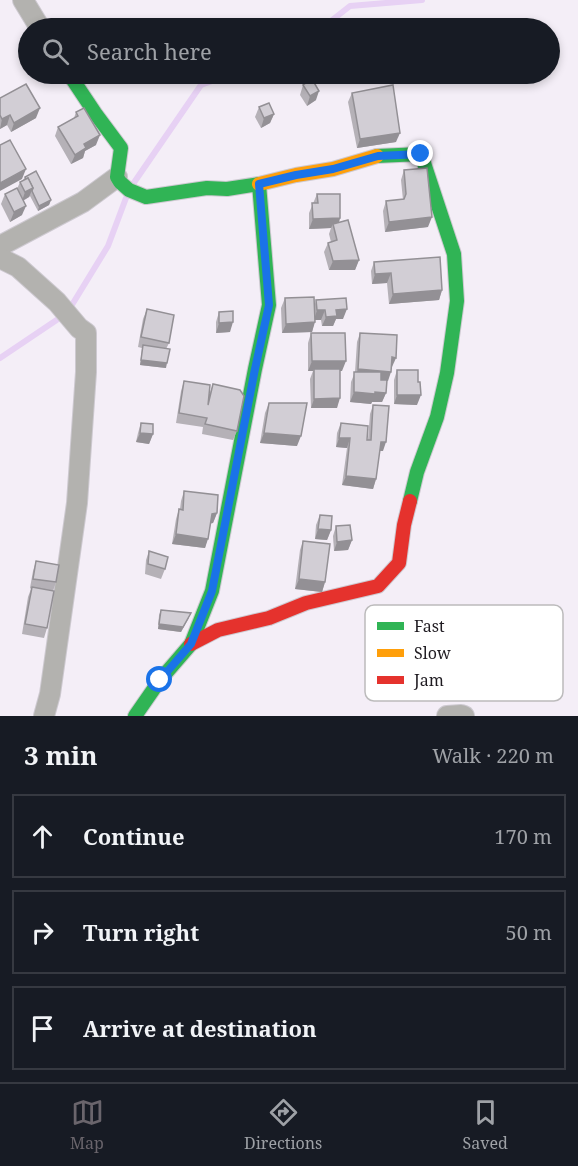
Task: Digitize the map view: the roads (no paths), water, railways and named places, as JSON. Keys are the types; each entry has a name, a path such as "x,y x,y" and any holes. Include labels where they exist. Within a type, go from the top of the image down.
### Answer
{"street":[{"path":"24,0 34,18"},
{"path":"76,84 121,148 118,179"},
{"path":"118,179 129,190 146,197 207,188 227,189 259,184 333,169 378,156 421,154 454,254 457,301 447,373 437,417 417,472 404,525 399,563 378,586 306,603 269,618 218,630 191,644"},
{"path":"0,246 84,202 118,179"},
{"path":"135,716 160,680 191,644 212,591 269,305 259,184"},
{"path":"0,258 18,267 57,302 86,333 86,372 76,503 50,694 44,716"},
{"path":"447,716 461,714 464,716"}],"waterway":[{"path":"335,18 350,6 422,0"},
{"path":"133,184 204,84"},
{"path":"0,358 67,313 108,246 126,198"}]}
